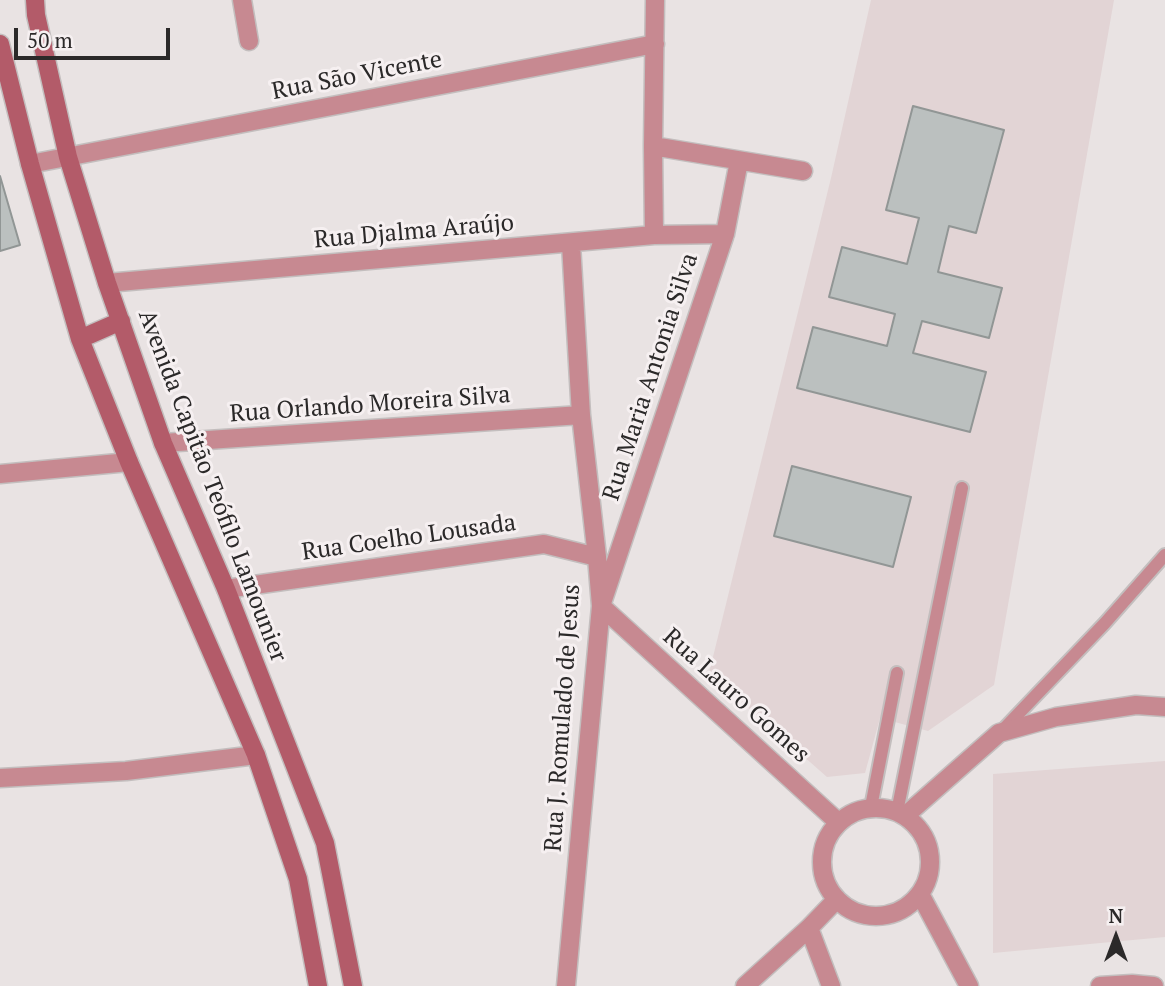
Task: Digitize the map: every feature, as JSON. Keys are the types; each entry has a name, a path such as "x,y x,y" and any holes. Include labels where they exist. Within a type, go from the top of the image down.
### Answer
{"main road":[{"name":"Avenida Capitão Teófilo Lamounier","path":"35,0 36,15 68,157 107,283 163,443 226,589 325,843 353,986"},
{"path":"0,44 30,164 80,339 128,461 256,755 298,879 318,986"},
{"path":"80,339 121,321"}],"street":[{"path":"242,0 249,41"},
{"path":"654,235 655,0"},
{"name":"Rua São Vicente","path":"30,164 655,44"},
{"path":"653,146 803,171"},
{"name":"Rua Maria Antonia Silva","path":"601,606 725,234 739,161"},
{"name":"Rua Djalma Araújo","path":"107,283 654,235 725,234"},
{"name":"Rua J. Romulado de Jesus","path":"566,986 601,606 581,415 571,244"},
{"name":"Rua Orlando Moreira Silva","path":"163,443 581,415"},
{"path":"0,474 128,461"},
{"name":"Rua Coelho Lousada","path":"226,589 544,544 597,557"},
{"name":"Rua Lauro Gomes","path":"601,606 838,822"},
{"path":"902,814 999,733 1056,717 1136,705 1165,707"},
{"path":"0,778 125,771 256,755"},
{"path":"871,807 889,808 902,814 919,827 928,843 931,860 929,878 920,894 906,907 889,915 870,916 852,911 837,900 827,885 822,869 822,852 828,835 838,822 853,812 871,807"},
{"path":"920,894 969,986"},
{"path":"746,986 837,900"},
{"path":"809,928 831,986"},
{"path":"1100,986 1154,986"}],"lane":[{"path":"902,814 962,488"},
{"path":"999,733 1105,623 1165,555"},
{"path":"871,807 897,673"}],"shaded area":[{"path":"871,0 1114,0 994,685 928,731 880,718 865,773 827,777 709,673 831,178"},
{"path":"1165,761 1165,937 993,953 993,774"}],"building":[{"path":"913,106 1004,130 976,233 949,226 938,272 1002,288 989,338 922,321 913,353 986,372 970,432 797,388 813,327 887,346 895,314 829,297 842,247 907,264 919,218 886,210"},
{"path":"0,176 20,245 0,251"},
{"path":"792,466 911,497 893,567 774,536"}]}
